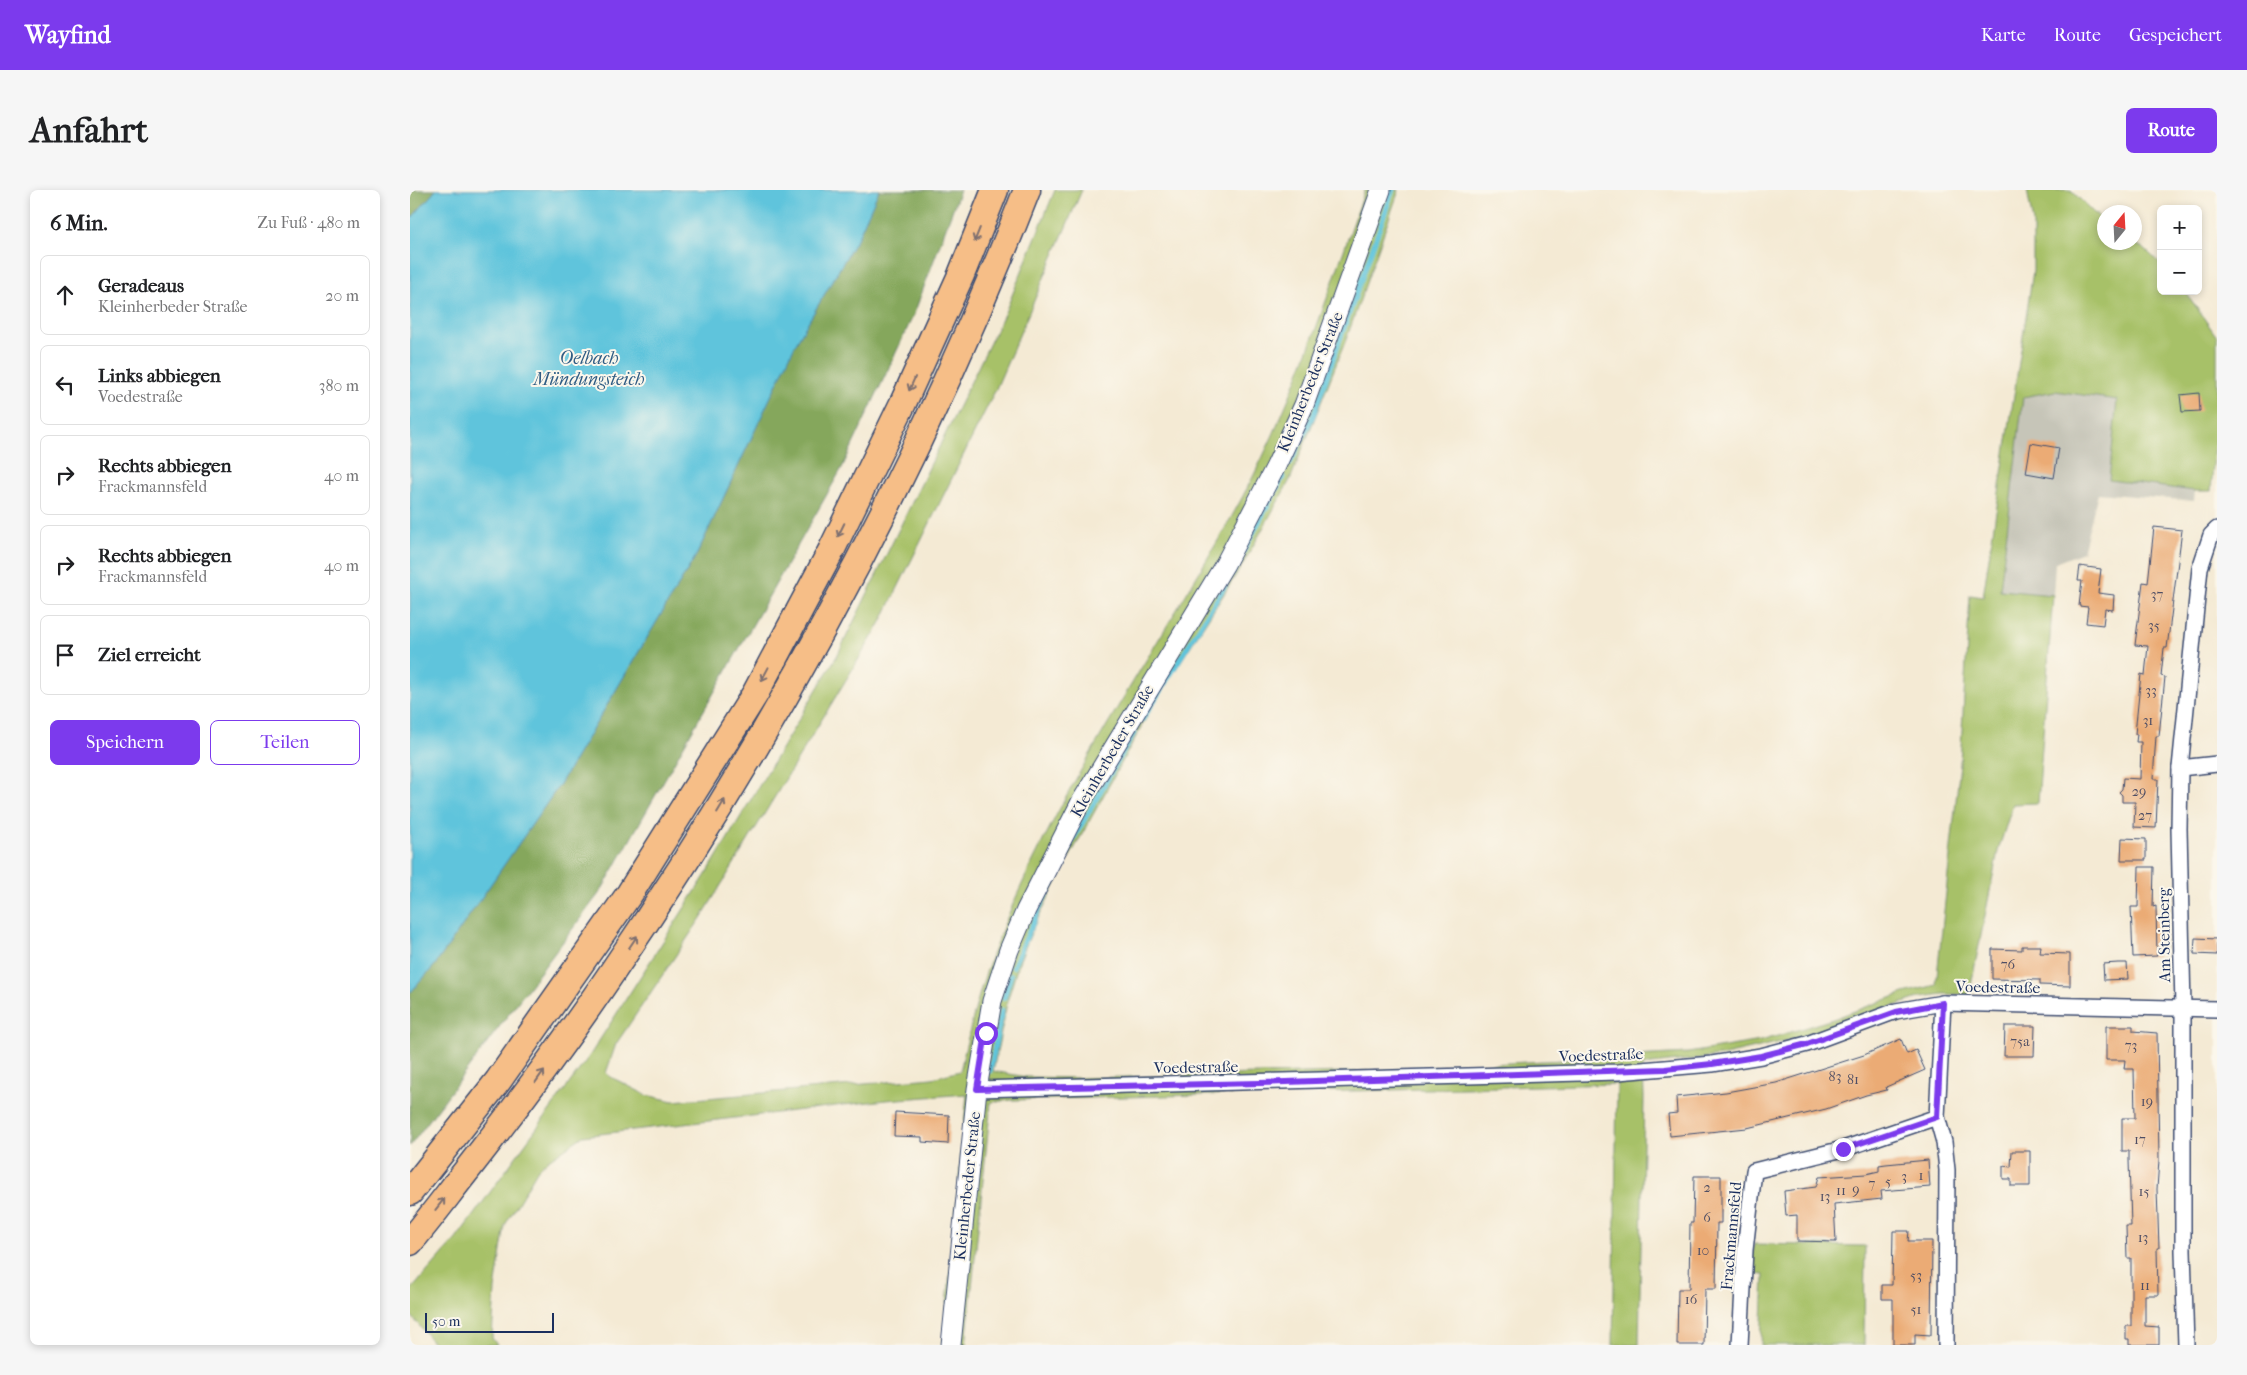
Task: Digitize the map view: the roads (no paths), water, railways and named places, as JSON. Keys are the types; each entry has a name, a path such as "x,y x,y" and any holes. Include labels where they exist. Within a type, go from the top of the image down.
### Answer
{"highway":[{"path":"410,1192 498,1081 630,893 755,694 831,551 903,403 961,275 996,190"},
{"path":"410,1242 526,1095 652,915 721,808 782,703 890,503 993,276 1028,190"}],"street":[{"name":"Kleinherbeder Straße","path":"951,1345 977,1089 992,1001 1008,950 1026,910 1082,802 1224,564 1276,466 1304,405 1381,190"},
{"name":"Am Steinberg","path":"2186,1345 2183,1251 2183,1008 2179,829 2180,768 2200,568 2211,535 2217,529"},
{"path":"2180,768 2217,764"},
{"name":"Voedestraße","path":"977,1089 1260,1083 1665,1069 1761,1056 1807,1044 1896,1012 1943,1003 2217,1009"},
{"path":"1943,1003 1937,1117 1944,1142 1947,1170 1946,1345"},
{"name":"Frackmannsfeld","path":"1740,1345 1745,1250 1754,1171 1843,1149 1937,1117"}],"water":[{"name":"Oelbach Mündungsteich","path":"436,190 879,190 858,237 796,343 697,554 560,784 435,965 410,993 410,220"}],"waterway":[{"path":"1290,464 1313,416 1393,190"},
{"path":"1232,573 1283,477"},
{"path":"1143,719 1225,586"},
{"path":"1070,845 1134,733"},
{"path":"1013,967 1062,859"},
{"path":"1004,998 1011,975"},
{"path":"990,1071 1002,1010"}]}
